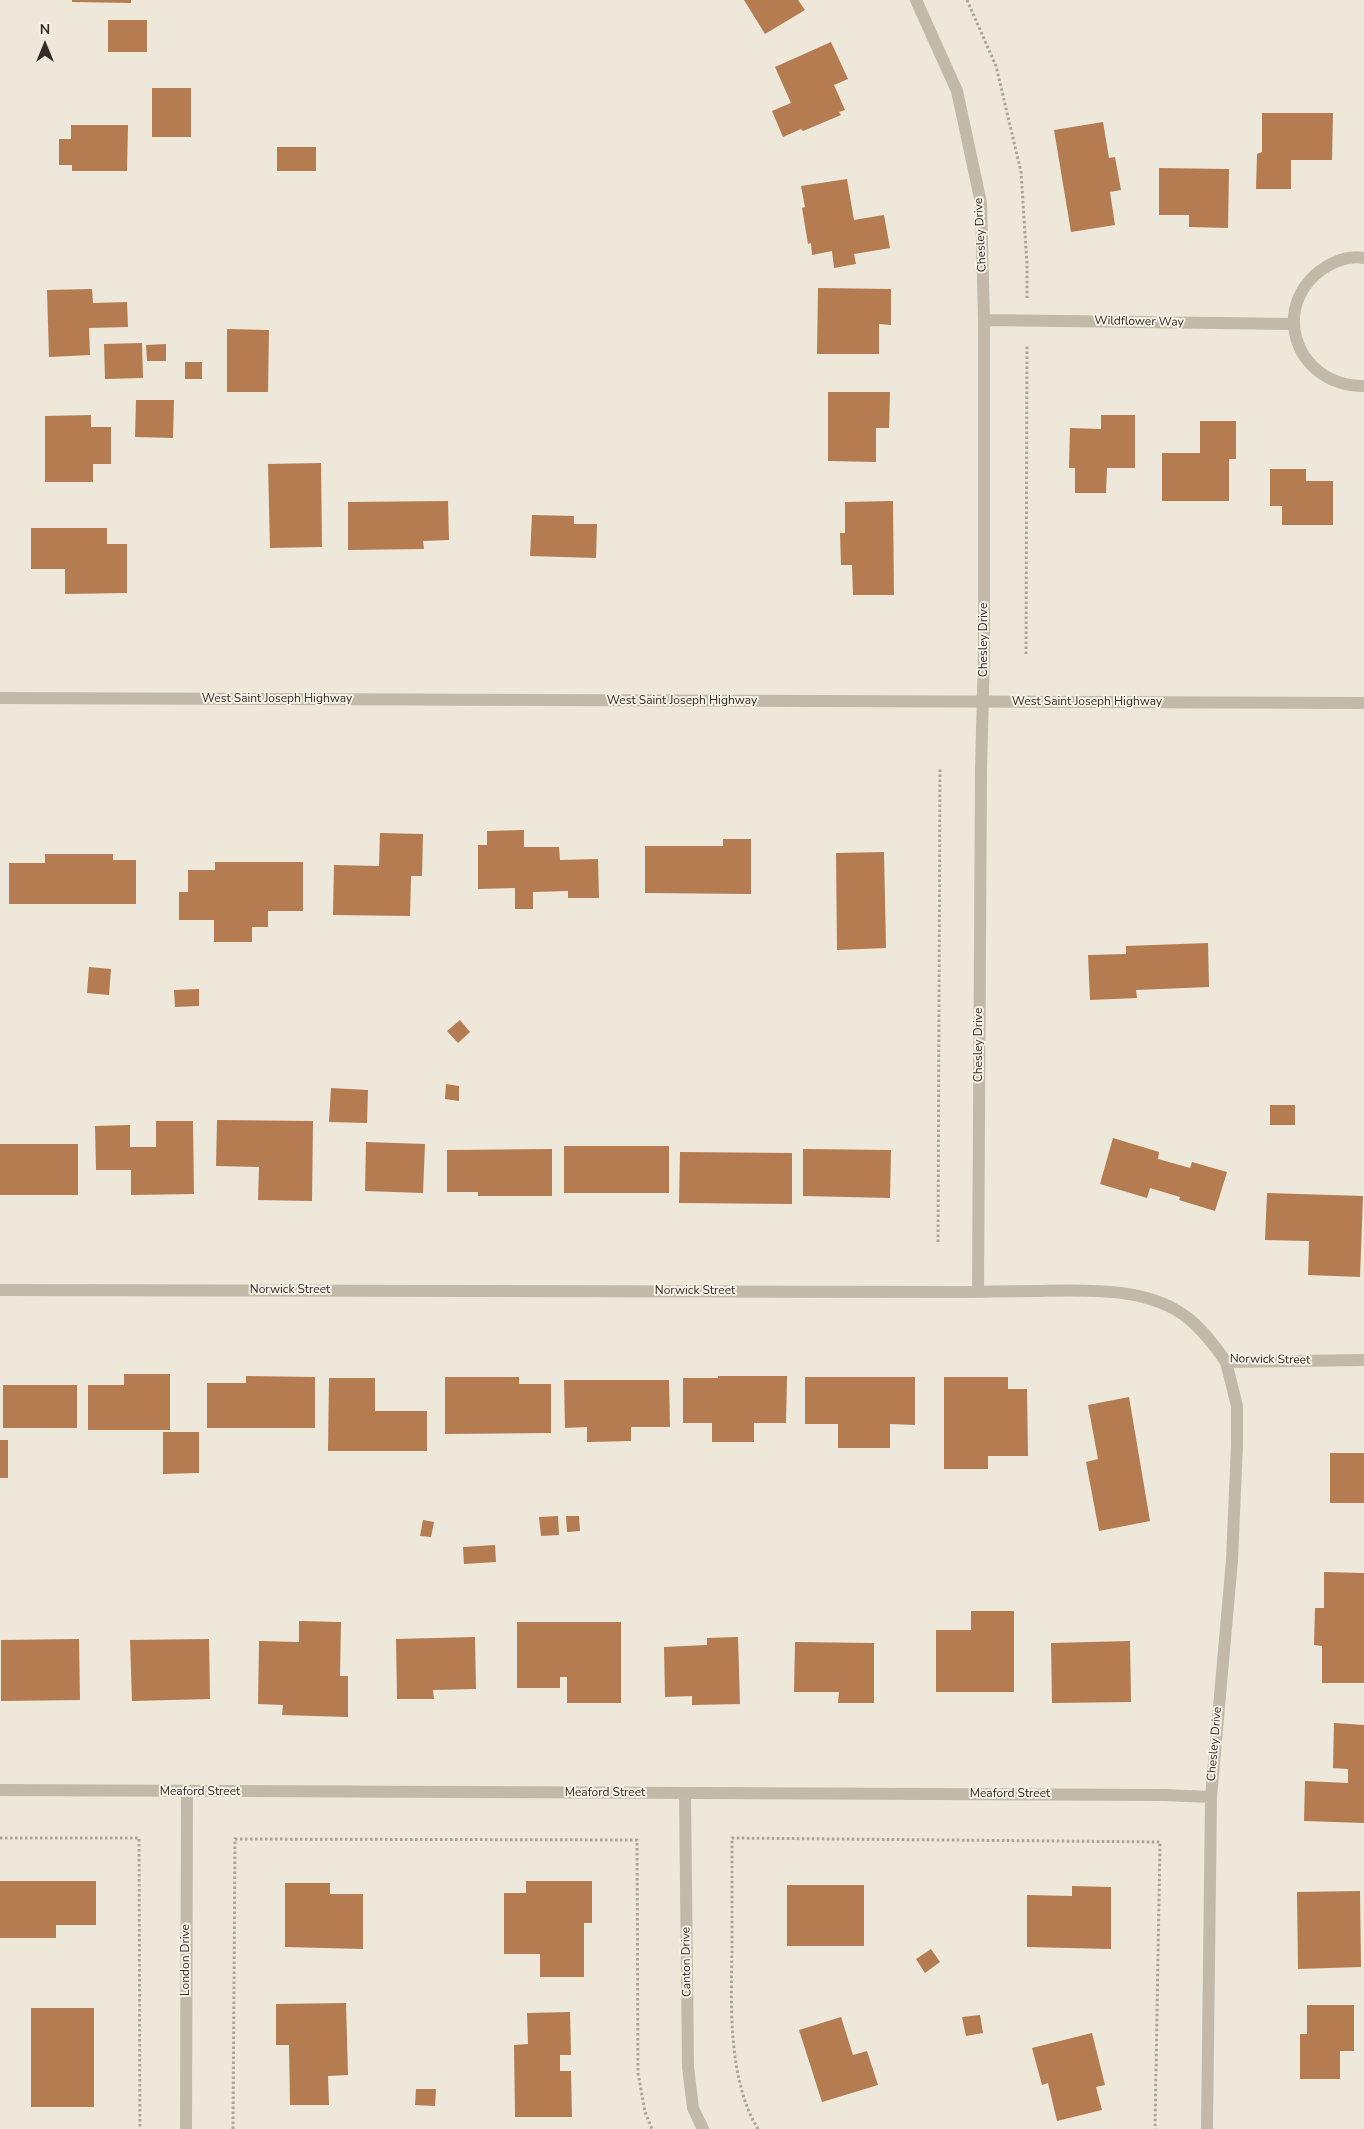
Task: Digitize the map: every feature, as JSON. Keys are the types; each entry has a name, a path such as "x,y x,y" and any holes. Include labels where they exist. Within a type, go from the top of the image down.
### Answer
{"street":[{"name":"Chesley Drive","path":"916,0 957,91 981,203 984,320 983,702 978,1292"},
{"path":"1364,258 1339,260 1320,270 1306,285 1296,303 1294,324 1298,346 1309,364 1327,378 1347,386 1364,386"},
{"name":"Wildflower Way","path":"984,320 1294,324"},
{"name":"West Saint Joseph Highway","path":"0,698 1364,703"},
{"name":"Norwick Street","path":"0,1290 978,1292 1093,1290 1130,1294 1164,1304 1188,1318 1213,1343 1226,1362 1364,1360"},
{"name":"Chesley Drive","path":"1207,2129 1211,1797 1232,1560 1237,1445 1237,1406 1226,1362"},
{"name":"Meaford Street","path":"0,1790 1164,1795 1211,1797"},
{"name":"London Drive","path":"186,2129 187,1792"},
{"name":"Canton Drive","path":"684,1793 688,2067 693,2108 703,2129"}],"path":[{"path":"938,1242 940,769"},
{"path":"0,1838 139,1838 140,2129"},
{"path":"758,2129 747,2112 737,2074 732,1997 732,1838 1160,1842 1155,2129"},
{"path":"233,2129 235,1839 637,1840 638,2073 645,2112 652,2129"}],"building":[{"path":"72,0 131,0 131,3 72,2"},
{"path":"744,0 798,0 805,10 765,34"},
{"path":"108,20 147,20 147,52 108,52"},
{"path":"831,42 848,79 834,85 845,110 839,112 841,115 783,137 772,111 791,103 775,67"},
{"path":"152,88 191,88 191,137 152,137"},
{"path":"1262,113 1333,113 1332,160 1291,160 1291,189 1256,189 1257,154 1262,152"},
{"path":"1103,122 1109,158 1115,157 1121,190 1110,192 1115,225 1071,232 1054,130"},
{"path":"71,125 128,125 127,171 72,171 72,165 59,165 59,139 71,139"},
{"path":"277,147 316,147 316,171 277,171"},
{"path":"1159,168 1229,169 1228,228 1189,227 1189,215 1159,215"},
{"path":"847,179 854,220 884,215 890,248 854,254 856,264 834,268 832,251 812,255 811,243 808,244 802,208 805,207 801,186"},
{"path":"818,288 891,289 891,325 879,324 879,354 817,354"},
{"path":"92,289 93,303 127,302 128,327 89,328 90,355 49,357 47,290"},
{"path":"227,329 269,330 268,392 227,392"},
{"path":"142,343 143,378 105,379 104,344"},
{"path":"166,344 166,361 147,361 146,345"},
{"path":"185,362 202,362 202,379 185,379"},
{"path":"828,392 890,392 889,428 876,428 876,462 828,461"},
{"path":"136,400 174,400 173,438 135,437"},
{"path":"91,415 91,427 111,427 111,464 93,464 93,482 45,482 45,416"},
{"path":"1101,415 1135,415 1135,468 1107,468 1106,493 1075,493 1075,468 1069,468 1070,428 1101,429"},
{"path":"1200,421 1236,421 1236,459 1229,459 1229,501 1162,501 1162,453 1200,453"},
{"path":"321,463 322,547 270,548 268,464"},
{"path":"1270,469 1306,469 1306,481 1333,481 1333,525 1282,525 1282,506 1270,506"},
{"path":"448,501 449,540 423,541 424,549 348,550 348,502"},
{"path":"893,501 894,595 853,595 852,565 841,565 840,533 845,533 845,502"},
{"path":"532,515 574,516 574,524 597,524 596,558 530,556"},
{"path":"31,528 107,528 107,544 127,544 127,593 65,594 65,569 31,569"},
{"path":"524,830 524,847 559,847 560,860 598,859 599,898 568,898 568,891 533,892 533,909 515,909 515,888 478,889 478,845 487,845 487,831"},
{"path":"380,833 423,834 422,876 411,876 410,916 333,915 334,865 379,866"},
{"path":"723,839 751,839 751,894 645,893 645,846 723,846"},
{"path":"884,852 886,948 837,950 836,853"},
{"path":"45,854 113,854 113,860 136,860 136,904 9,904 9,863 45,863"},
{"path":"215,862 303,862 303,911 268,911 268,927 252,927 252,942 214,942 214,920 179,920 179,892 188,892 188,870 215,870"},
{"path":"1208,943 1209,987 1136,990 1137,998 1090,1000 1088,955 1126,954 1126,946"},
{"path":"89,967 111,969 109,995 87,993"},
{"path":"199,989 199,1006 175,1007 174,990"},
{"path":"460,1020 470,1032 458,1043 447,1031"},
{"path":"446,1084 459,1086 459,1101 445,1099"},
{"path":"331,1088 368,1090 367,1123 329,1122"},
{"path":"1270,1105 1295,1105 1295,1125 1270,1125"},
{"path":"217,1120 313,1121 312,1201 258,1200 259,1167 216,1166"},
{"path":"156,1121 193,1121 194,1194 131,1195 131,1170 96,1170 95,1126 130,1125 130,1147 156,1147"},
{"path":"1113,1138 1159,1152 1158,1159 1190,1168 1192,1162 1227,1172 1215,1211 1179,1200 1180,1197 1150,1188 1147,1198 1100,1184"},
{"path":"366,1142 425,1144 423,1193 365,1191"},
{"path":"0,1144 78,1144 78,1195 0,1195"},
{"path":"564,1146 669,1146 669,1193 564,1193"},
{"path":"552,1149 552,1196 478,1196 478,1192 447,1192 447,1150"},
{"path":"803,1149 891,1150 890,1198 803,1196"},
{"path":"680,1152 792,1153 792,1204 679,1203"},
{"path":"1267,1193 1363,1196 1360,1277 1308,1275 1309,1241 1265,1240"},
{"path":"124,1374 170,1374 170,1430 88,1430 88,1385 124,1385"},
{"path":"246,1376 315,1377 315,1428 207,1428 207,1383 246,1383"},
{"path":"718,1376 787,1376 786,1423 754,1423 754,1442 712,1442 712,1423 683,1423 683,1378 718,1378"},
{"path":"445,1377 519,1377 519,1384 551,1384 551,1433 445,1434"},
{"path":"805,1377 915,1377 915,1425 890,1424 890,1448 838,1448 838,1424 805,1424"},
{"path":"944,1377 1008,1377 1008,1389 1027,1389 1028,1456 988,1456 988,1469 944,1469"},
{"path":"329,1378 375,1378 375,1411 427,1411 427,1451 328,1451"},
{"path":"564,1380 669,1380 670,1427 631,1427 631,1441 587,1442 587,1427 565,1428"},
{"path":"3,1385 77,1385 77,1428 3,1428"},
{"path":"1129,1397 1150,1521 1099,1531 1086,1462 1098,1459 1088,1405"},
{"path":"163,1432 199,1432 199,1473 163,1474"},
{"path":"0,1440 8,1440 8,1478 0,1478"},
{"path":"1330,1453 1364,1453 1364,1503 1330,1503"},
{"path":"558,1516 559,1535 541,1536 539,1517"},
{"path":"566,1516 579,1516 580,1531 567,1532"},
{"path":"423,1520 434,1522 431,1537 420,1536"},
{"path":"495,1545 496,1562 464,1564 463,1547"},
{"path":"1324,1572 1364,1573 1364,1683 1322,1683 1322,1646 1314,1645 1315,1608 1324,1608"},
{"path":"971,1611 1014,1611 1014,1692 936,1692 936,1630 971,1630"},
{"path":"299,1621 341,1622 340,1676 348,1676 348,1717 282,1715 283,1705 258,1704 259,1641 299,1642"},
{"path":"517,1622 621,1622 621,1703 567,1703 567,1677 560,1677 560,1688 517,1688"},
{"path":"475,1637 476,1689 433,1690 434,1699 397,1699 396,1639"},
{"path":"738,1637 740,1704 692,1705 692,1696 665,1697 664,1647 707,1645 707,1638"},
{"path":"79,1639 80,1700 1,1701 1,1640"},
{"path":"209,1639 210,1699 132,1701 130,1640"},
{"path":"1130,1641 1131,1702 1052,1703 1051,1643"},
{"path":"795,1642 874,1643 874,1703 838,1703 839,1692 794,1692"},
{"path":"1334,1723 1364,1725 1364,1823 1304,1821 1305,1781 1348,1783 1348,1769 1333,1768"},
{"path":"0,1881 96,1881 96,1925 56,1925 56,1938 0,1938"},
{"path":"526,1881 592,1881 592,1923 584,1923 584,1977 540,1977 540,1954 504,1954 504,1893 526,1893"},
{"path":"285,1883 330,1883 330,1894 363,1894 363,1949 285,1947"},
{"path":"787,1885 864,1885 864,1946 787,1946"},
{"path":"1072,1886 1111,1887 1111,1949 1027,1947 1027,1895 1072,1896"},
{"path":"1360,1891 1361,1967 1298,1969 1297,1892"},
{"path":"931,1949 940,1962 925,1973 916,1959"},
{"path":"346,2003 348,2075 328,2076 329,2105 290,2105 289,2045 276,2045 276,2004"},
{"path":"1307,2005 1354,2005 1354,2051 1340,2051 1340,2079 1300,2079 1300,2034 1307,2034"},
{"path":"31,2008 94,2008 94,2107 31,2107"},
{"path":"570,2012 571,2055 560,2055 560,2071 571,2071 572,2117 515,2117 514,2045 528,2044 527,2013"},
{"path":"980,2015 983,2033 966,2036 962,2017"},
{"path":"841,2017 853,2055 867,2051 878,2085 822,2102 799,2030"},
{"path":"1092,2033 1105,2085 1096,2087 1102,2110 1057,2121 1048,2083 1042,2085 1032,2048"},
{"path":"416,2089 436,2089 435,2106 415,2105"}]}
